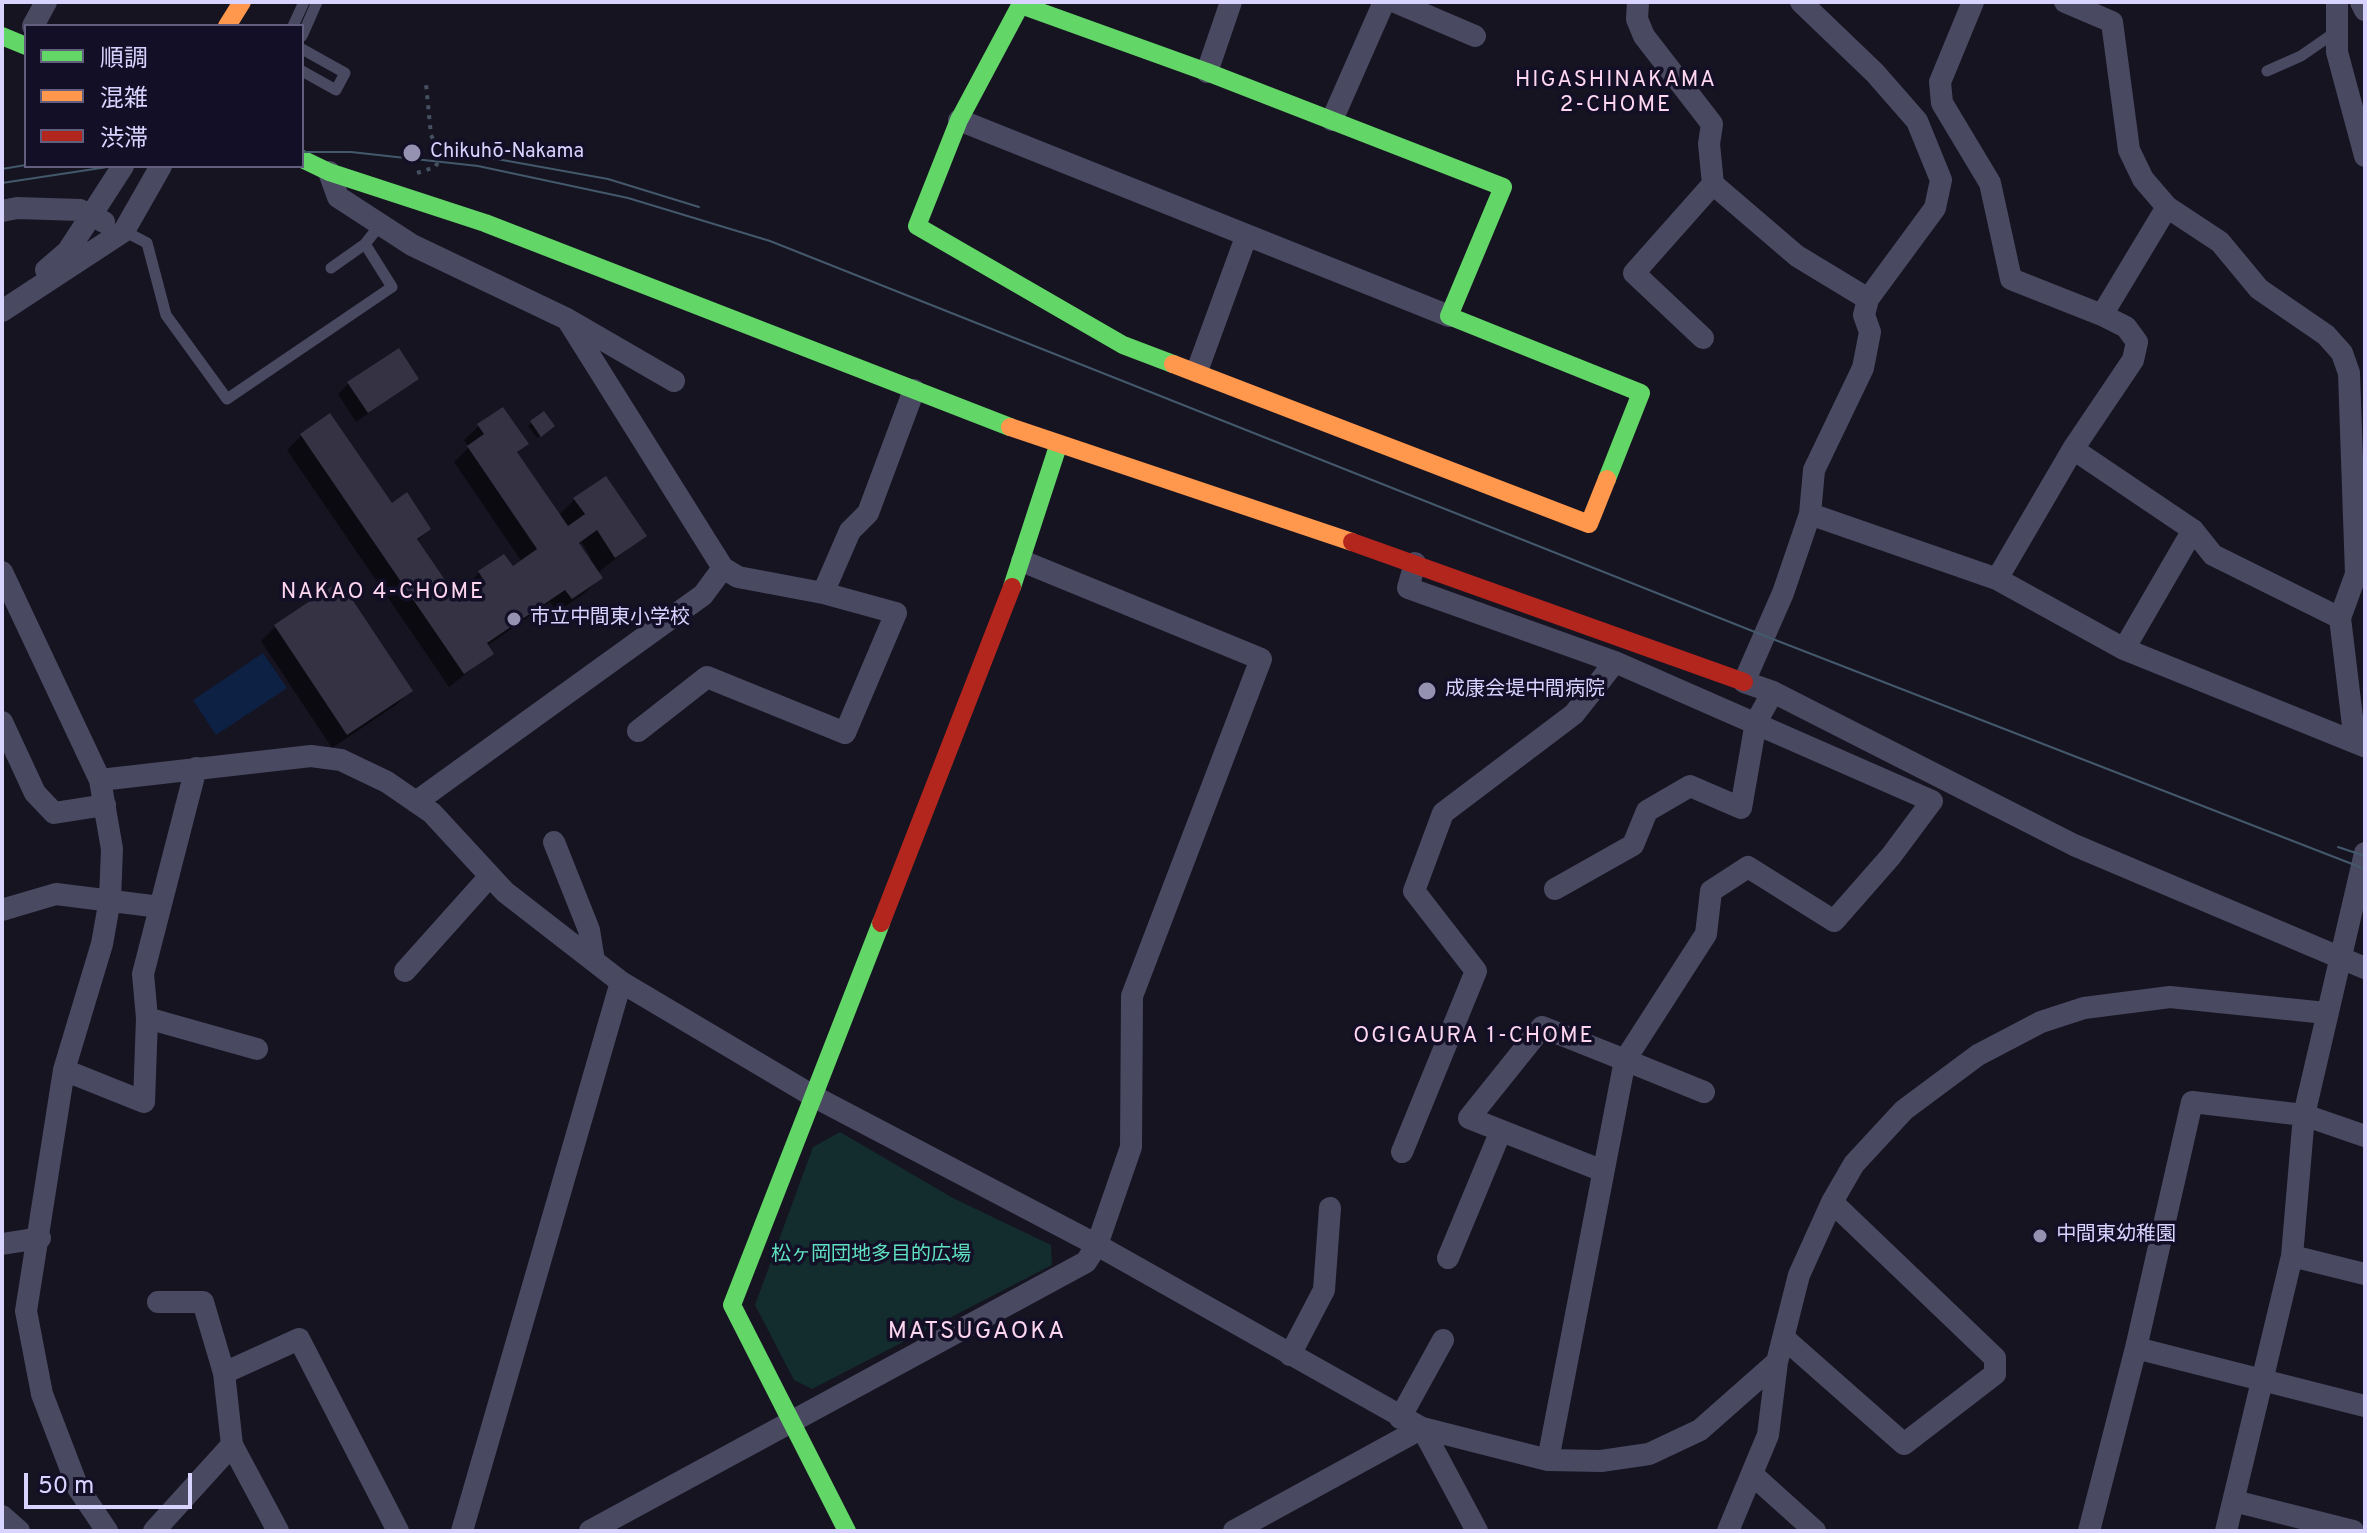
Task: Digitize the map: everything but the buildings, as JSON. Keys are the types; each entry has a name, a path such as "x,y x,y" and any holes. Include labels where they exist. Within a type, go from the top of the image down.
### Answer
{"street":[{"path":"31,24 46,2"},
{"path":"228,24 241,2"},
{"path":"1207,72 1231,2"},
{"path":"1332,120 1384,2"},
{"path":"1395,2 1475,36"},
{"path":"1638,2 1637,19 1644,36 1712,124 1709,144 1713,184 1797,256 1868,299"},
{"path":"1744,682 1783,593 1810,514 1814,470 1863,368 1870,332 1864,315 1868,299 1935,208 1941,180 1917,121 1875,73 1801,2"},
{"path":"1973,2 1940,82 1942,103 1990,183 2011,279 2102,315 2126,327 2137,342 2133,360 2073,449 1997,579"},
{"path":"2065,2 2112,22 2129,150 2143,179 2167,207 2220,242 2259,289 2326,335 2342,353 2349,373 2356,574 2340,618 2360,744"},
{"path":"2337,2 2337,52 2365,156"},
{"path":"2361,2 2365,10"},
{"path":"959,120 1641,393 1589,524 1123,345 917,226 959,120 1022,4 1503,187 1449,316"},
{"path":"1917,121 1942,103"},
{"path":"304,160 329,172 485,223 1058,446 1415,563 1773,692 2074,845 2365,968"},
{"path":"8,307 68,251 93,217 122,168"},
{"path":"8,307 124,231 160,168"},
{"path":"329,172 338,197 412,245 567,319 674,381"},
{"path":"1703,338 1634,273 1713,184"},
{"path":"2102,315 2167,207"},
{"path":"2,211 17,208 80,210 124,231"},
{"path":"1197,371 1246,237"},
{"path":"567,319 723,568 738,577 823,593 896,613 845,733 707,677 638,731"},
{"path":"823,593 850,531 868,513 914,390"},
{"path":"847,1531 732,1305 1022,561 1058,446"},
{"path":"2073,449 2193,530 2213,555 2340,618"},
{"path":"1810,514 1997,579 2124,649 2360,744"},
{"path":"2124,649 2193,530"},
{"path":"590,1531 1086,1262 1097,1245 1131,1147 1132,996 1261,659 1022,561"},
{"path":"1415,563 1408,588 1615,662 1932,801 1891,856 1834,921 1748,867 1711,891 1706,934 1625,1060 1548,1460"},
{"path":"416,802 703,595 723,568"},
{"path":"2,572 100,780 112,849 110,899 102,944 64,1070 40,1238 26,1311 42,1394 78,1488 107,1531"},
{"path":"1402,1152 1476,971 1414,891 1443,813 1574,714 1615,662"},
{"path":"1555,889 1633,845 1647,811 1690,786 1741,808 1756,722 1773,692"},
{"path":"2,722 35,793 54,813 105,805"},
{"path":"100,780 311,756 341,760 387,782 432,813 505,892 621,982 813,1096 1097,1245 1422,1428 1548,1460 1601,1461 1649,1454 1700,1430 1777,1362"},
{"path":"64,1070 144,1102 147,1018 143,974 196,768"},
{"path":"554,842 589,930 594,961"},
{"path":"2226,1531 2292,1256 2304,1115 2365,853"},
{"path":"405,971 490,876"},
{"path":"2,910 56,894 160,907"},
{"path":"462,1531 621,982"},
{"path":"1728,1531 1754,1476 1768,1435 1777,1362 1799,1275 1832,1202 1854,1164 1904,1110 1978,1055 2041,1022 2084,1008 2170,997 2326,1013"},
{"path":"147,1018 257,1049"},
{"path":"1603,1171 1500,1133 1469,1118 1542,1027 1704,1092"},
{"path":"2089,1531 2136,1348 2192,1102 2304,1115 2365,1136"},
{"path":"1448,1258 1500,1133"},
{"path":"1785,1339 1904,1444 1995,1374 1995,1358 1832,1202"},
{"path":"1290,1355 1324,1290 1330,1208"},
{"path":"2,1244 40,1238"},
{"path":"2292,1256 2365,1274"},
{"path":"158,1302 203,1302 224,1373 232,1445 278,1531"},
{"path":"224,1373 299,1339 398,1531"},
{"path":"1400,1418 1443,1340"},
{"path":"2136,1348 2260,1382 2365,1406"},
{"path":"1242,1529 1422,1428"},
{"path":"1422,1428 1477,1531"},
{"path":"154,1531 232,1445"},
{"path":"1754,1476 1815,1531"},
{"path":"2234,1501 2353,1531"},
{"path":"2,1516 19,1531"}],"lane":[{"path":"294,24 304,2"},
{"path":"304,31 317,2"},
{"path":"2267,71 2301,56 2337,31"},
{"path":"304,50 345,73 336,90 304,72"},
{"path":"331,268 365,244 380,225"},
{"path":"124,231 147,243 166,315 227,399 392,287 365,244"}],"path":[{"path":"407,176 435,167 439,161 439,151 431,135 426,84"}],"green space":[{"name":"松ヶ岡団地多目的広場","path":"840,1132 953,1198 1051,1245 1052,1265 812,1389 794,1380 755,1305 813,1147"}],"water":[{"path":"263,653 287,688 216,735 193,700"}],"tram line":[{"path":"304,152 351,152 478,166 628,198 770,241 1765,636 2365,869"},
{"path":"469,154 608,179 699,207"},
{"path":"2,169 24,165"},
{"path":"2,183 101,168"},
{"path":"2338,847 2365,856"}],"traffic: fast":[{"path":"1022,2 959,120 917,226 1123,345 1173,364"},
{"path":"1021,5 1207,72 1503,187 1449,316 1641,393 1607,479"},
{"path":"2,36 24,45"},
{"path":"304,160 329,172 485,223 1010,427"},
{"path":"1012,587 1058,446"},
{"path":"847,1531 732,1305 881,923"}],"traffic: slow":[{"path":"228,24 242,2"},
{"path":"1173,364 1589,524 1607,479"},
{"path":"1010,427 1352,542"}],"traffic: jam":[{"path":"1352,542 1744,682"},
{"path":"881,923 1012,587"}],"place":[{"name":"Chikuhō-Nakama","path":"412,153"},
{"name":"市立中間東小学校","path":"514,619"},
{"name":"成康会堤中間病院","path":"1427,691"},
{"name":"中間東幼稚園","path":"2040,1236"}],"district":[{"name":"HIGASHINAKAMA 2-CHOME","path":"1616,94"},
{"name":"NAKAO 4-CHOME","path":"383,594"},
{"name":"OGIGAURA 1-CHOME","path":"1474,1038"},
{"name":"MATSUGAOKA","path":"977,1333"}]}
